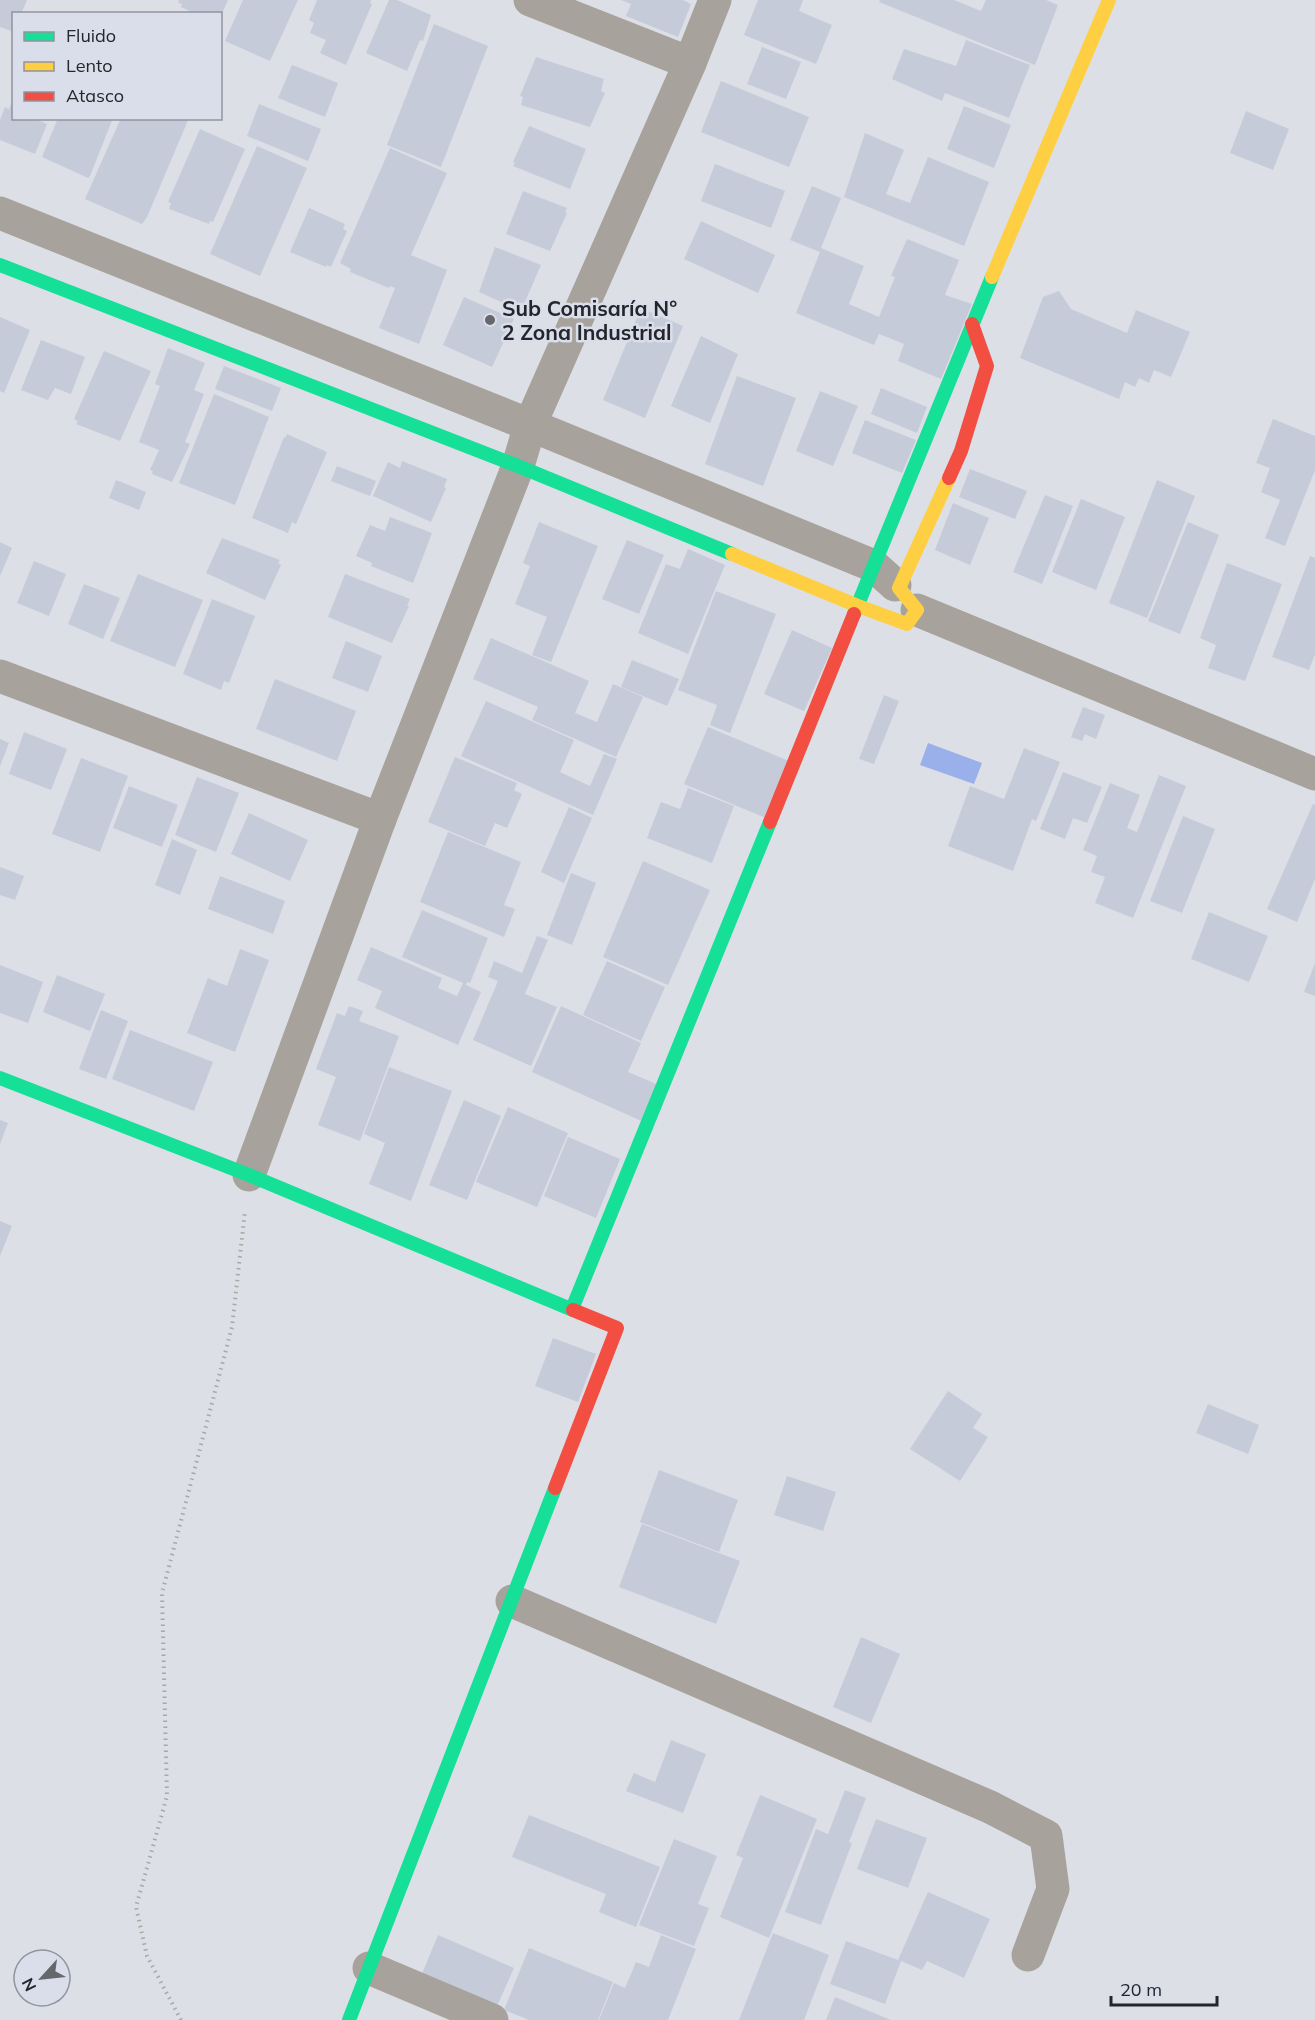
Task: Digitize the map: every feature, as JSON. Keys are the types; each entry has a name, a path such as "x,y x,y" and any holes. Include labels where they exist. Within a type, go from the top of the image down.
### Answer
{"street":[{"path":"530,0 690,63"},
{"path":"249,1175 380,819 518,466 530,425 716,0"},
{"path":"572,1310 972,324 1108,0"},
{"path":"0,213 530,425 874,566 907,607"},
{"path":"0,265 518,466 858,606 907,607 1315,774"},
{"path":"907,607 961,451 987,366 972,324"},
{"path":"0,676 380,819"},
{"path":"0,1078 249,1175 617,1328 349,2020"},
{"path":"512,1601 990,1807 1046,1836 1053,1889 1028,1955"},
{"path":"369,1968 492,2020"}],"path":[{"path":"181,2020 147,1956 136,1907 167,1796 162,1593 232,1327 249,1175"}],"water":[{"path":"928,743 982,763 974,784 920,765"}],"building":[{"path":"0,0 27,0 22,12 12,12 12,31 0,27"},
{"path":"179,0 228,0 222,14 192,12 178,3"},
{"path":"243,0 298,0 270,61 225,41"},
{"path":"317,0 371,0 372,4 346,65 320,53 326,40 310,33 314,23 309,20"},
{"path":"389,0 397,0 431,15 423,41 420,40 407,71 366,53"},
{"path":"621,0 683,0 691,4 678,37 626,16 631,4"},
{"path":"758,0 803,0 799,11 832,25 816,64 744,35"},
{"path":"880,0 954,0 981,11 986,0 1046,0 1058,5 1035,65 879,2"},
{"path":"434,24 488,46 441,167 387,145"},
{"path":"966,40 1030,65 1009,118 945,93 942,101 892,79 904,49 956,66"},
{"path":"762,47 801,62 786,99 747,84"},
{"path":"536,57 604,79 601,91 605,93 590,127 521,105 523,97 520,96"},
{"path":"292,65 338,83 325,117 278,98"},
{"path":"721,81 809,117 789,167 701,132"},
{"path":"12,102 12,120 38,120 47,124 35,154 0,140 0,120 5,107 9,109"},
{"path":"259,104 321,129 308,161 247,136"},
{"path":"964,106 1011,125 994,168 947,149"},
{"path":"1246,111 1289,129 1273,170 1230,153"},
{"path":"57,120 112,120 88,178 42,157"},
{"path":"120,120 188,120 142,224 85,199"},
{"path":"529,126 586,149 570,189 513,166"},
{"path":"200,129 245,149 213,222 210,221 209,224 169,209 171,203 168,202"},
{"path":"865,133 904,150 886,194 910,203 928,157 989,182 964,246 844,197"},
{"path":"257,146 307,168 260,276 210,254"},
{"path":"390,148 447,173 411,255 447,270 419,344 379,328 395,288 390,286 389,288 350,272 351,269 340,263"},
{"path":"715,164 785,191 771,228 701,201"},
{"path":"812,186 841,198 821,248 864,266 849,304 879,317 895,277 891,276 907,239 959,260 945,295 972,304 941,379 898,361 904,344 879,334 874,345 796,313 820,252 790,240"},
{"path":"523,191 567,208 565,212 567,213 550,251 506,234"},
{"path":"309,208 345,224 343,229 347,231 331,267 290,252"},
{"path":"701,221 775,255 758,293 684,259"},
{"path":"495,247 541,265 521,311 479,292"},
{"path":"1059,291 1071,309 1127,333 1136,310 1190,332 1171,377 1154,370 1149,383 1139,378 1135,387 1125,382 1119,399 1020,358 1043,297"},
{"path":"464,297 514,319 492,367 443,345"},
{"path":"641,308 683,326 645,418 603,400"},
{"path":"0,317 30,330 4,393 0,391"},
{"path":"701,336 738,354 710,423 671,406"},
{"path":"41,340 85,357 71,394 55,388 48,400 21,390"},
{"path":"168,348 205,363 194,390 204,394 185,442 190,444 172,482 152,474 153,471 150,470 159,450 139,442 160,386 155,384"},
{"path":"104,351 151,371 120,441 76,424 78,421 74,419"},
{"path":"224,366 281,388 272,411 215,389"},
{"path":"737,376 796,398 763,486 705,464"},
{"path":"881,388 927,407 917,433 871,414"},
{"path":"820,391 858,406 833,466 796,451"},
{"path":"214,394 269,417 235,505 179,483"},
{"path":"1273,419 1315,436 1315,470 1285,546 1265,538 1280,500 1261,492 1270,468 1256,463"},
{"path":"865,420 916,440 902,473 852,453"},
{"path":"287,434 327,452 296,524 292,522 288,533 252,518"},
{"path":"402,461 447,479 444,487 446,488 431,522 373,496 388,462 400,468"},
{"path":"337,466 376,481 370,496 331,481"},
{"path":"970,469 1027,491 1015,519 959,497"},
{"path":"116,480 146,492 139,510 109,498"},
{"path":"1157,480 1195,496 1147,618 1109,603"},
{"path":"1045,495 1073,506 1042,584 1013,572"},
{"path":"1081,499 1125,517 1096,590 1052,572"},
{"path":"953,503 989,518 970,565 935,550"},
{"path":"390,517 432,533 413,583 371,566 372,563 356,556 370,525 385,531"},
{"path":"539,522 598,546 551,662 532,655 547,617 515,604 530,566 523,563"},
{"path":"1188,522 1219,535 1180,634 1148,621"},
{"path":"222,538 280,560 278,563 281,565 265,600 206,573"},
{"path":"627,540 664,555 639,614 602,599"},
{"path":"0,542 12,548 0,576"},
{"path":"688,549 725,565 688,654 638,633 666,564 680,569"},
{"path":"1310,556 1315,558 1315,654 1309,670 1272,657"},
{"path":"34,561 66,574 49,616 17,603"},
{"path":"1227,563 1282,584 1245,681 1208,668 1216,645 1200,638"},
{"path":"138,574 203,600 175,667 110,641"},
{"path":"345,574 410,599 392,643 328,617"},
{"path":"84,584 120,598 103,639 68,624"},
{"path":"716,591 776,614 730,733 710,725 717,705 678,690"},
{"path":"212,599 255,616 229,683 224,681 221,690 183,674"},
{"path":"792,630 832,648 804,711 764,694"},
{"path":"491,638 589,681 575,713 597,722 613,684 643,697 616,757 532,720 538,707 473,679"},
{"path":"346,641 382,656 368,692 332,678"},
{"path":"632,660 679,679 667,706 621,687"},
{"path":"275,679 356,711 337,761 256,729"},
{"path":"884,695 899,701 874,764 859,759"},
{"path":"486,701 574,740 560,772 590,786 604,754 617,759 593,815 461,756"},
{"path":"1083,707 1105,715 1096,739 1085,734 1082,741 1071,737"},
{"path":"708,727 789,761 766,818 684,784"},
{"path":"24,732 67,749 51,790 9,774"},
{"path":"0,739 9,743 0,766"},
{"path":"1024,748 1060,762 1036,821 1032,819 1013,871 948,846 970,786 1004,799"},
{"path":"455,757 517,783 514,790 522,794 507,828 495,823 485,846 428,822"},
{"path":"81,758 128,776 100,852 52,834"},
{"path":"1063,772 1102,787 1087,823 1073,818 1065,839 1040,829"},
{"path":"1159,775 1186,786 1133,918 1095,903 1105,877 1091,872 1097,856 1083,850 1110,783 1140,795 1127,828 1137,832"},
{"path":"197,777 239,793 216,852 175,835"},
{"path":"129,786 178,805 162,847 113,828"},
{"path":"688,788 734,806 712,863 647,838 661,802 680,809"},
{"path":"1313,804 1315,805 1315,879 1297,922 1267,909"},
{"path":"569,807 592,818 564,883 541,872"},
{"path":"249,813 308,840 290,881 231,854"},
{"path":"1183,816 1215,829 1182,913 1150,901"},
{"path":"448,832 521,862 504,905 515,909 504,937 420,902"},
{"path":"172,839 197,850 180,895 155,885"},
{"path":"643,861 710,890 668,985 603,957"},
{"path":"0,867 24,876 15,900 0,895"},
{"path":"571,873 596,883 572,945 547,935"},
{"path":"220,876 285,901 273,934 208,909"},
{"path":"422,910 488,938 470,983 467,982 466,985 481,992 458,1045 375,1008 382,991 357,980 371,947 442,978 438,988 457,996 463,983 402,957"},
{"path":"1209,912 1268,936 1249,982 1191,959"},
{"path":"537,936 548,940 525,994 557,1007 531,1066 473,1040 498,981 488,977 494,961 522,973"},
{"path":"240,949 269,960 235,1052 187,1033 208,978 227,986"},
{"path":"607,961 665,987 641,1041 583,1015"},
{"path":"1315,963 1315,996 1304,992"},
{"path":"0,965 43,982 28,1023 0,1013"},
{"path":"57,975 105,994 90,1031 43,1012"},
{"path":"349,1006 363,1011 359,1021 399,1036 360,1141 318,1125 336,1077 316,1069 337,1013 345,1016"},
{"path":"561,1006 641,1043 628,1072 661,1086 646,1123 532,1072"},
{"path":"101,1010 128,1021 106,1079 79,1069"},
{"path":"130,1030 213,1062 194,1111 112,1079"},
{"path":"389,1067 452,1091 411,1201 369,1184 385,1143 364,1134"},
{"path":"464,1100 501,1116 467,1200 429,1185"},
{"path":"508,1107 568,1133 537,1207 476,1182"},
{"path":"0,1120 8,1123 0,1144"},
{"path":"568,1137 620,1159 596,1218 544,1196"},
{"path":"0,1221 12,1226 0,1256"},
{"path":"553,1338 596,1354 578,1402 535,1386"},
{"path":"948,1391 982,1414 973,1428 988,1437 960,1481 910,1449"},
{"path":"1208,1404 1259,1425 1248,1454 1196,1433"},
{"path":"659,1470 738,1500 719,1552 640,1522"},
{"path":"787,1476 836,1492 823,1531 774,1515"},
{"path":"642,1524 740,1561 716,1624 619,1587"},
{"path":"861,1637 900,1654 871,1723 833,1707"},
{"path":"671,1740 706,1754 683,1813 626,1791 634,1773 655,1782"},
{"path":"845,1790 866,1798 849,1842 852,1843 821,1925 785,1912 816,1829 828,1834"},
{"path":"760,1795 817,1819 769,1938 720,1917 743,1858 736,1855"},
{"path":"529,1815 660,1867 636,1927 599,1912 606,1894 512,1857"},
{"path":"876,1819 927,1838 908,1888 857,1869"},
{"path":"674,1839 717,1856 698,1904 709,1908 694,1946 639,1925"},
{"path":"928,1892 990,1919 964,1978 927,1961 922,1970 901,1961 885,2004 830,1984 846,1941 898,1960"},
{"path":"773,1933 829,1955 804,2020 739,2020"},
{"path":"438,1935 514,1968 494,2013 419,1981"},
{"path":"661,1935 696,1949 668,2020 599,2020 614,1983 625,1988 636,1962 649,1967"},
{"path":"529,1948 613,1982 598,2020 529,2020 504,2010"},
{"path":"835,1997 891,2020 826,2020"}],"traffic: fast":[{"path":"0,265 518,466 732,554"},
{"path":"854,614 992,277"},
{"path":"572,1309 770,822"},
{"path":"0,1078 249,1175 573,1310"},
{"path":"349,2020 555,1488"}],"traffic: slow":[{"path":"992,277 1109,0"},
{"path":"732,554 907,624 917,610 899,588 949,478"}],"traffic: jam":[{"path":"949,478 961,451 987,366 972,324"},
{"path":"770,822 854,614"},
{"path":"555,1488 617,1328 573,1310"}],"place":[{"name":"Sub Comisaría N° 2 Zona Industrial","path":"490,320"}]}
